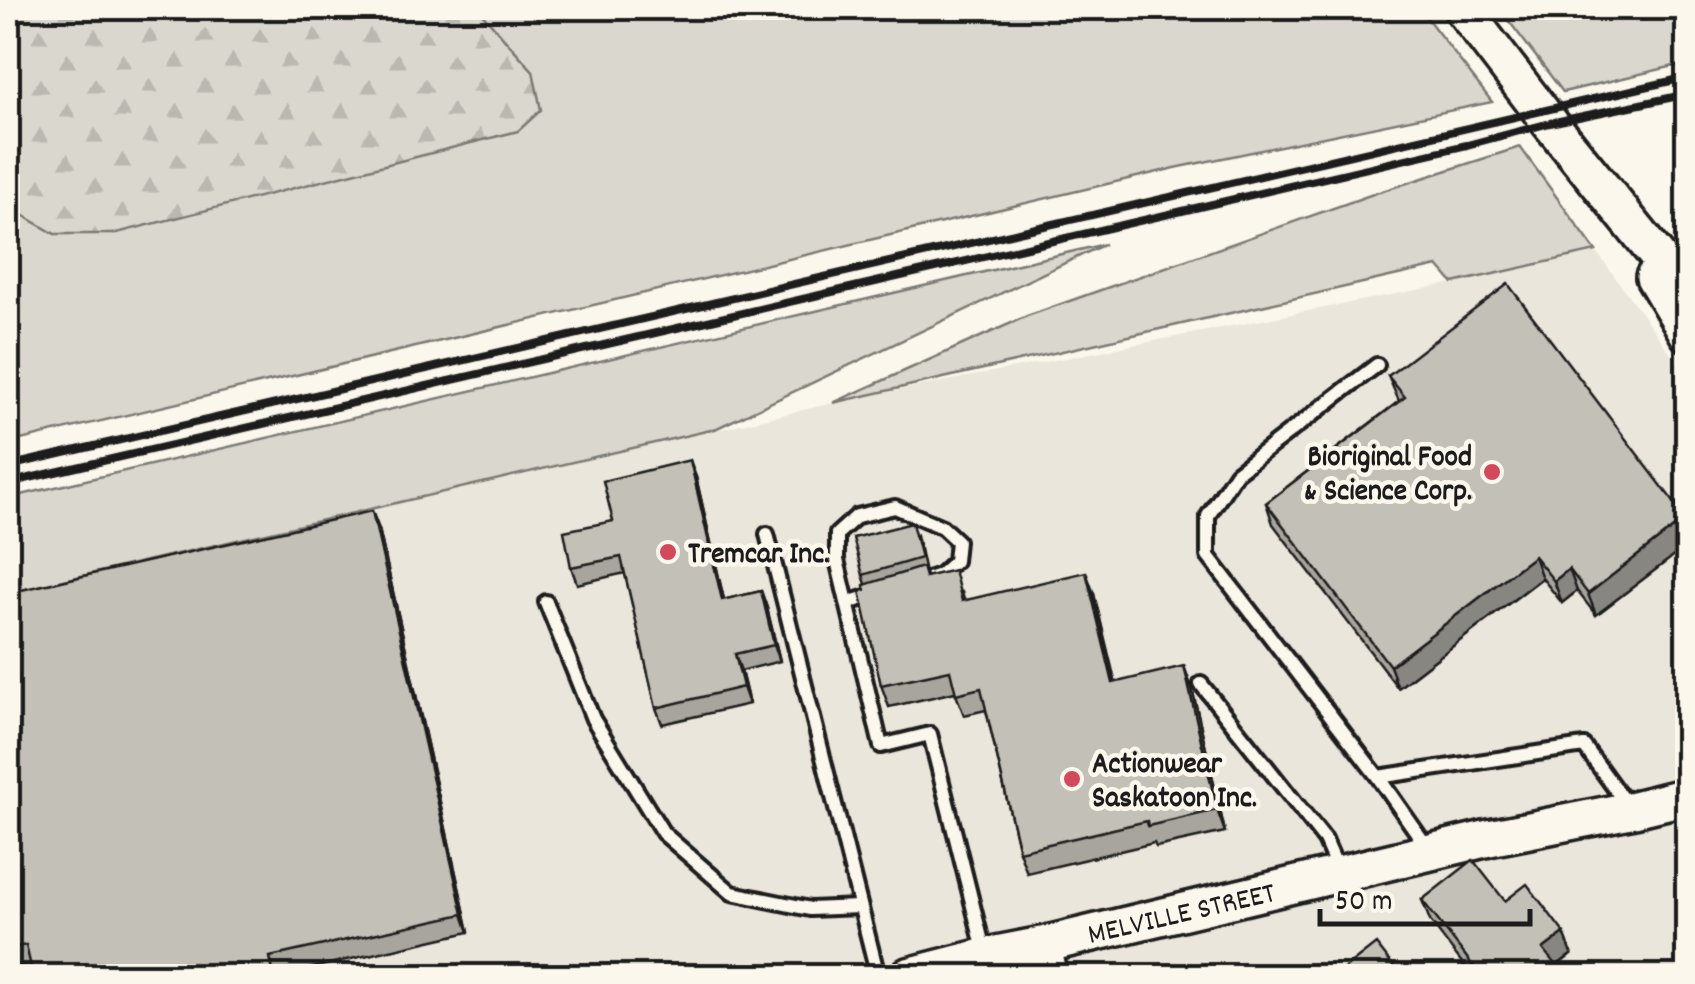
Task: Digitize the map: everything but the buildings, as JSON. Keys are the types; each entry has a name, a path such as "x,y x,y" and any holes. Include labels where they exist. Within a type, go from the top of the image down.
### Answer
{"street":[{"path":"1462,8 1688,294"},
{"path":"1597,182 1688,334"},
{"name":"MELVILLE STREET","path":"908,976 986,956 1051,960 1340,874 1685,796"}],"lane":[{"path":"1377,365 1236,473 1208,516 1208,556 1378,777 1431,854"},
{"path":"922,581 940,575 955,561 957,541 942,527 895,508 857,516 837,534 838,560 881,746 930,734 986,956"},
{"path":"767,534 878,976"},
{"path":"848,603 884,592"},
{"path":"546,602 593,719 663,832 732,893 810,910 859,908"},
{"path":"1200,684 1325,840 1340,874"},
{"path":"1378,777 1584,746 1630,810"}],"shaded area":[{"path":"1596,251 1687,376 1687,976 8,976 8,593 833,403 1453,283"}],"green space":[{"path":"8,8 477,8 533,71 541,110 518,131 113,234 55,234 8,206"},
{"path":"477,8 1419,8 1492,102 1175,168 8,443 8,206 55,234 533,71"},
{"path":"1499,8 1687,8 1687,63 1563,92"},
{"path":"1520,147 1596,251 1453,283 1438,266 833,403 1027,316 1376,193"},
{"path":"1105,244 715,429 8,593 8,498"}],"railway":[{"path":"8,466 1688,77"},
{"path":"8,483 1688,94"}],"place":[{"name":"Bioriginal Food & Science Corp.","path":"1492,472"},
{"name":"Tremcar Inc.","path":"668,552"},
{"name":"Actionwear Saskatoon Inc.","path":"1072,779"}]}
